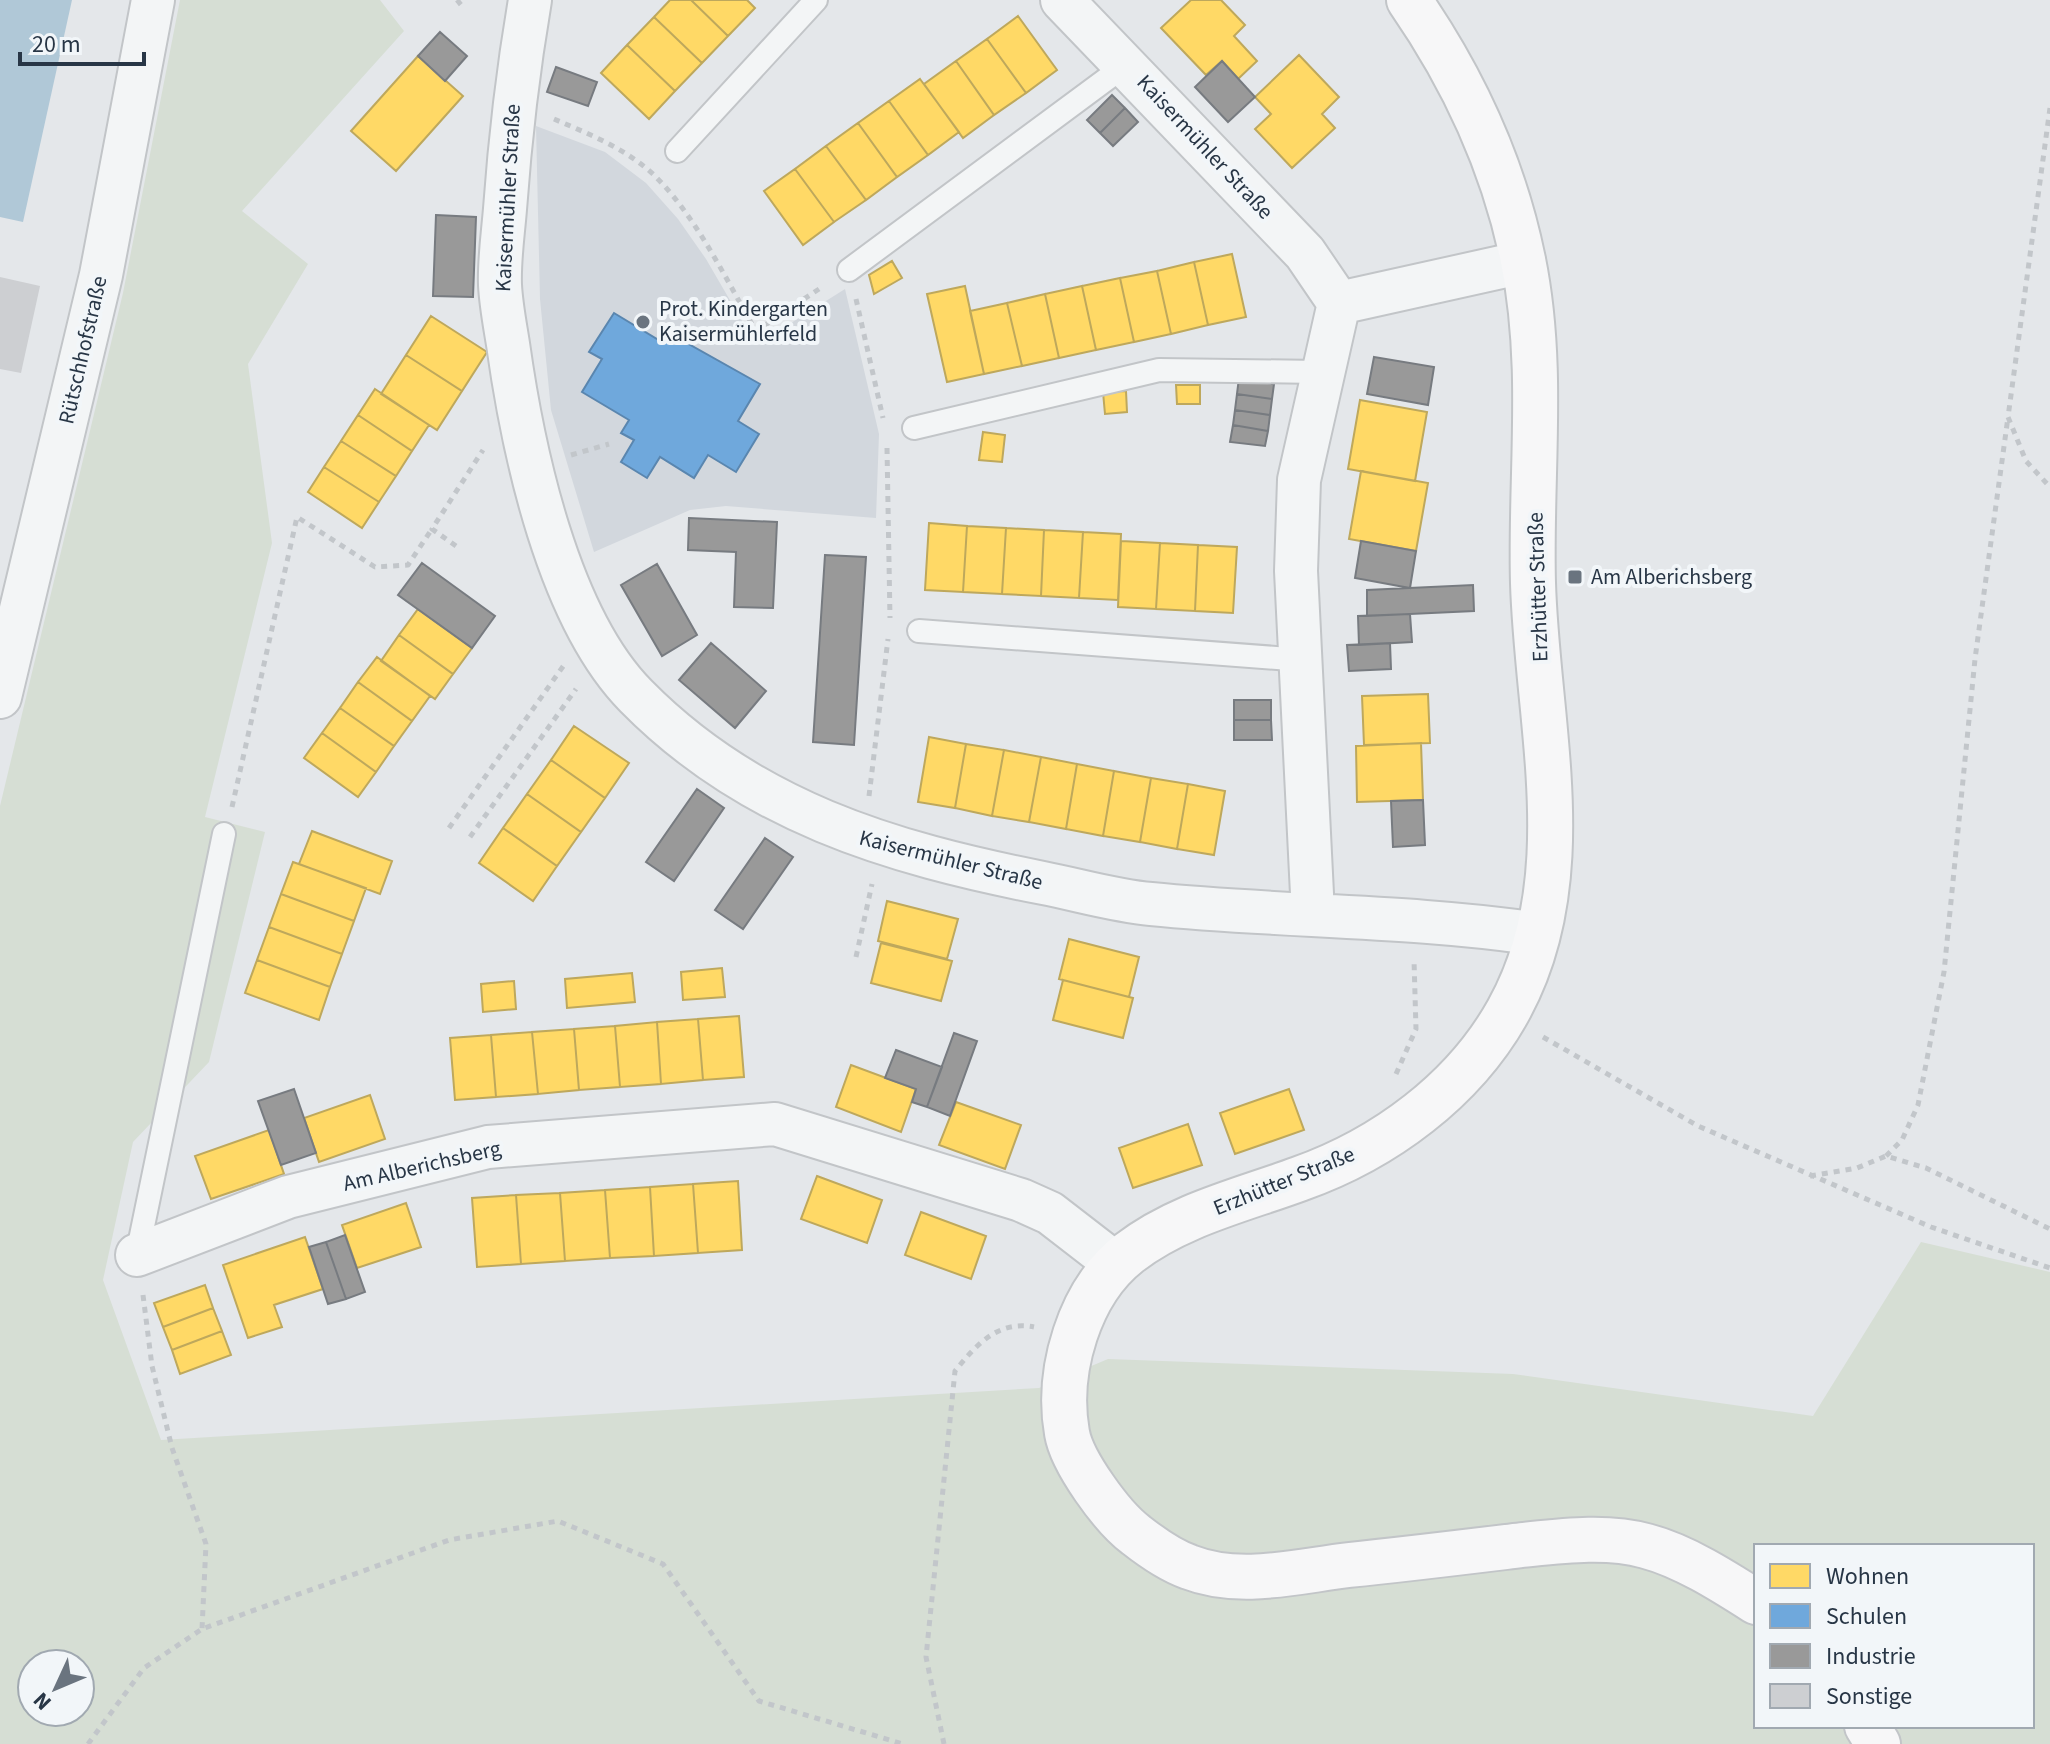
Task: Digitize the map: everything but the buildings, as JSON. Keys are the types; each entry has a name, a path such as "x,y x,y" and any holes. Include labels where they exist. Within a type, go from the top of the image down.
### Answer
{"street":[{"name":"Rütschhofstraße","path":"0,697 101,275 153,0"},
{"name":"Kaisermühler Straße","path":"530,0 512,101 500,286 516,399 552,539 596,640 635,695 711,760 786,806 870,841 965,868 1148,904 1408,920 1538,934"},
{"name":"Kaisermühler Straße","path":"1062,0 1127,64 1305,253 1339,303"},
{"name":"Erzhütter Straße","path":"1409,0 1442,48 1482,132 1501,181 1524,262 1536,368 1533,575 1550,788 1548,872 1538,934 1519,990 1486,1047 1455,1081 1381,1140 1309,1176 1173,1226 1116,1264 1095,1291 1074,1335 1065,1390 1067,1438 1096,1490 1133,1534 1190,1568 1260,1578 1573,1539 1644,1545 1721,1579 1754,1601"},
{"path":"1313,914 1303,660 1296,571 1299,480 1339,303 1524,262"},
{"name":"Am Alberichsberg","path":"137,1255 288,1197 488,1147 775,1124 1021,1200 1050,1213 1116,1264"}],"lane":[{"path":"677,151 816,0"},
{"path":"849,270 1127,64"},
{"path":"914,428 1159,370 1321,372"},
{"path":"919,631 1303,660"},
{"path":"137,1255 224,834"}],"path":[{"path":"457,0 462,6"},
{"path":"512,101 607,142 655,176 712,257 756,331 849,270 884,419"},
{"path":"1808,1176 1857,1168 1886,1156 1902,1140 1918,1105 1944,972 1975,659 2050,108"},
{"path":"233,804 297,517 375,567 408,565 516,399"},
{"path":"2008,417 2026,461 2050,487"},
{"path":"856,957 870,841 868,803 890,629 887,434"},
{"path":"432,529 456,546"},
{"path":"449,828 596,640"},
{"path":"470,837 596,640"},
{"path":"1392,1082 1416,1029 1416,975 1408,920"},
{"path":"1506,1016 1698,1126 1931,1227 2050,1268"},
{"path":"1886,1156 1940,1174 2050,1229"},
{"path":"137,1255 152,1366 172,1448 206,1544 202,1629"},
{"path":"944,1744 926,1657 955,1371 981,1339 1018,1324 1074,1335"},
{"path":"88,1744 144,1668 202,1629 449,1540 558,1521 663,1564 759,1701 903,1744"}],"shaded area":[{"path":"180,0 380,0 404,31 242,211 308,264 248,364 272,543 205,817 265,832 209,1062 133,1142 103,1280 161,1440 1039,1388 1108,1359 1513,1374 1813,1416 1921,1242 2050,1272 2050,1744 0,1744 0,806 123,293"},
{"name":"Prot. Kindergarten Kaisermühlerfeld","path":"536,126 605,152 646,183 678,219 706,259 756,345 845,289 879,434 876,518 726,506 690,510 594,552 551,410 540,299"}],"water":[{"path":"0,0 72,0 23,222 0,217"}],"place":[{"name":"Prot. Kindergarten Kaisermühlerfeld","path":"643,322"},
{"name":"Am Alberichsberg","path":"1575,577"}]}
